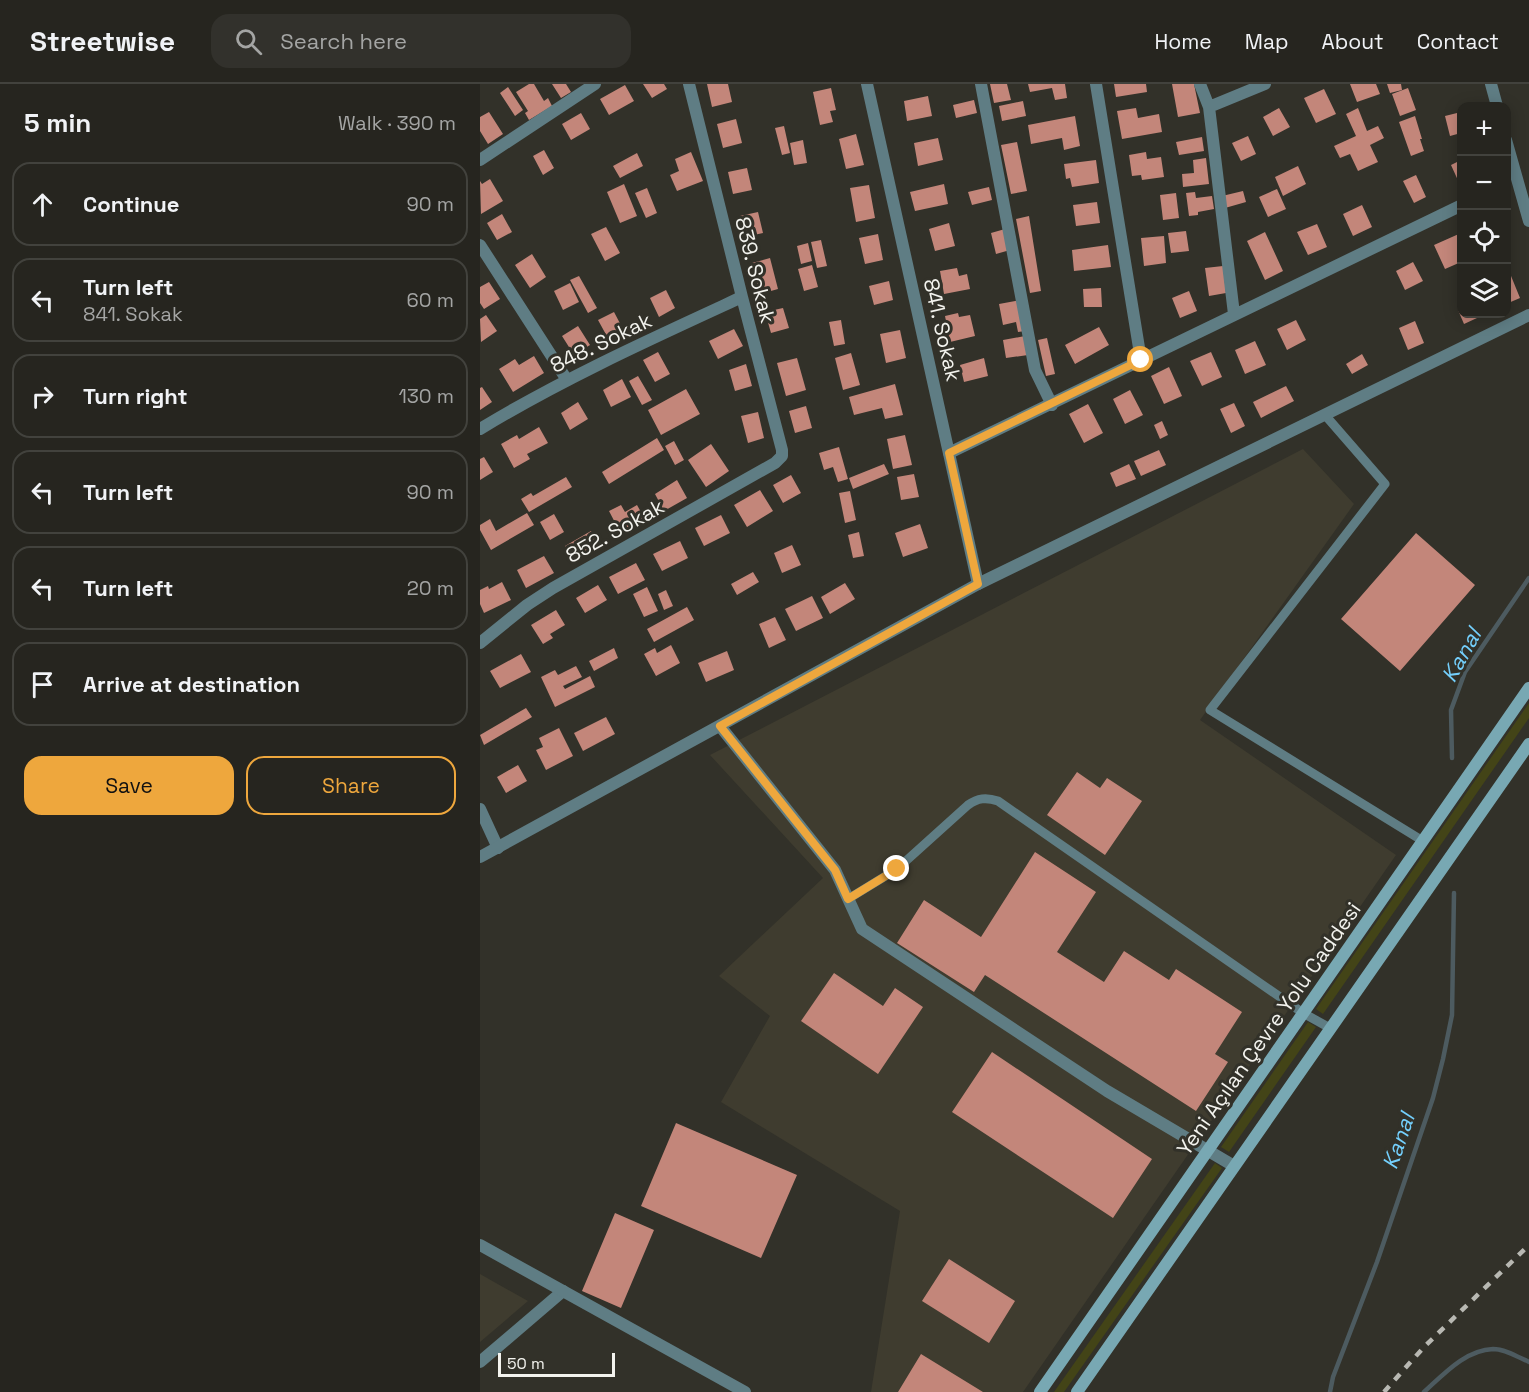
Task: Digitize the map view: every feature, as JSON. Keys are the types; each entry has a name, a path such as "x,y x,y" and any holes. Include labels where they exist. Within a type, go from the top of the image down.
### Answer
{"main road":[{"name":"Yeni Açılan Çevre Yolu Caddesi","path":"1040,1392 1529,688"},
{"path":"1077,1392 1529,744"}],"street":[{"path":"480,160 595,84"},
{"name":"839. Sokak","path":"689,84 782,450 782,456 775,463"},
{"name":"841. Sokak","path":"867,84 978,584"},
{"path":"981,84 1035,369 1052,405"},
{"path":"1096,84 1141,360"},
{"path":"1200,84 1209,107 1234,315"},
{"path":"1209,107 1265,84"},
{"path":"1491,84 1496,102"},
{"path":"1508,156 1512,180 1529,220"},
{"path":"949,453 1457,207"},
{"path":"480,245 567,381"},
{"name":"848. Sokak","path":"480,429 567,381 742,297"},
{"path":"480,857 978,584 1529,315"},
{"name":"852. Sokak","path":"480,642 553,588 775,463"},
{"path":"720,726 835,870 862,929 1107,1091 1234,1166"},
{"path":"480,809 498,848"},
{"path":"480,1245 745,1392"},
{"path":"480,1362 563,1291"}],"lane":[{"path":"1325,415 1385,484 1210,710 1423,841"},
{"path":"848,899 897,869 968,804 979,799 991,799 998,801 1303,1013 1330,1028"}],"shaded area":[{"path":"1303,449 1354,504 1200,720 1396,855 1023,1392 871,1392 900,1211 721,1102 770,1016 719,976 823,878 710,755"},
{"path":"1529,703 1529,718 1323,1014 1316,1009"},
{"path":"1308,1022 1316,1027 1229,1152 1221,1147"},
{"path":"1215,1163 1222,1168 1064,1392 1054,1392"},
{"path":"480,1274 528,1301 480,1342"}],"building":[{"path":"529,84 534,84 544,101 548,98 552,106 529,120 525,113 528,111 516,92"},
{"path":"552,84 566,84 571,92 561,98"},
{"path":"643,84 664,84 667,89 652,98"},
{"path":"707,84 728,84 732,102 712,107"},
{"path":"990,84 1007,84 1011,100 994,103"},
{"path":"1028,84 1065,84 1067,98 1055,100 1052,88 1030,92"},
{"path":"1114,84 1146,84 1147,92 1116,97"},
{"path":"1172,84 1194,84 1200,113 1178,117"},
{"path":"1350,84 1376,84 1380,94 1357,102"},
{"path":"1387,84 1401,84 1402,90 1390,93"},
{"path":"625,85 634,101 609,115 600,99"},
{"path":"508,87 523,110 515,116 500,93"},
{"path":"831,88 836,110 830,111 833,122 820,125 813,92"},
{"path":"1408,88 1416,110 1400,116 1392,94"},
{"path":"1324,89 1336,114 1316,123 1304,98"},
{"path":"928,96 932,116 907,121 904,101"},
{"path":"974,100 977,113 956,118 953,105"},
{"path":"1023,101 1026,116 1002,121 999,106"},
{"path":"1136,108 1138,118 1159,114 1162,132 1122,139 1117,111"},
{"path":"1279,108 1290,127 1273,136 1263,117"},
{"path":"1358,108 1367,131 1378,126 1384,138 1370,145 1378,162 1358,171 1350,154 1340,158 1334,146 1356,136 1346,114"},
{"path":"489,112 503,134 488,144 480,131 480,117"},
{"path":"581,113 590,129 571,140 562,124"},
{"path":"1457,113 1457,134 1450,136 1445,116"},
{"path":"1075,116 1080,146 1064,150 1062,138 1031,144 1028,125"},
{"path":"1415,116 1424,151 1411,156 1399,122"},
{"path":"736,119 742,143 723,148 717,124"},
{"path":"784,126 790,153 782,155 775,128"},
{"path":"856,134 864,165 846,169 839,139"},
{"path":"1248,136 1256,154 1241,161 1232,143"},
{"path":"1202,137 1204,151 1179,155 1176,142"},
{"path":"938,138 943,160 918,166 914,143"},
{"path":"803,140 807,163 794,165 790,143"},
{"path":"1017,142 1027,191 1011,194 1001,145"},
{"path":"544,150 554,168 543,175 533,156"},
{"path":"691,152 703,181 677,191 670,175 679,171 675,159"},
{"path":"1146,152 1147,159 1161,157 1164,177 1142,180 1141,175 1132,176 1129,155"},
{"path":"637,153 643,166 620,178 613,166"},
{"path":"1206,158 1209,184 1183,187 1182,174 1194,173 1193,160"},
{"path":"1096,160 1099,183 1072,187 1070,178 1066,179 1064,164"},
{"path":"1457,162 1457,178 1451,165"},
{"path":"1298,166 1306,184 1283,196 1275,177"},
{"path":"747,168 752,190 733,194 728,172"},
{"path":"1416,175 1426,197 1414,203 1403,181"},
{"path":"490,179 503,201 481,214 480,181 482,184"},
{"path":"624,184 637,216 620,223 607,192"},
{"path":"944,184 948,204 915,211 910,192"},
{"path":"869,185 875,218 856,222 850,188"},
{"path":"989,187 992,200 972,205 968,192"},
{"path":"647,188 657,213 646,218 635,193"},
{"path":"1277,189 1286,209 1268,217 1259,197"},
{"path":"1243,191 1246,202 1225,208 1222,196"},
{"path":"1195,192 1196,198 1212,196 1214,209 1189,216 1186,193"},
{"path":"1176,193 1179,218 1163,220 1160,195"},
{"path":"1097,202 1100,223 1076,226 1073,205"},
{"path":"1362,205 1372,227 1353,236 1343,214"},
{"path":"758,212 763,233 745,237 740,216"},
{"path":"502,214 512,232 497,240 487,223"},
{"path":"1029,216 1041,291 1030,293 1016,219"},
{"path":"949,223 955,246 935,251 929,229"},
{"path":"1317,224 1327,247 1308,255 1297,232"},
{"path":"606,227 620,253 605,261 591,234"},
{"path":"1005,229 1010,250 996,254 991,233"},
{"path":"1186,231 1189,251 1171,253 1168,233"},
{"path":"1265,232 1283,271 1265,280 1247,241"},
{"path":"878,234 883,260 865,264 859,238"},
{"path":"1457,235 1457,264 1445,269 1434,245"},
{"path":"1164,236 1166,263 1144,266 1141,238"},
{"path":"821,240 827,266 817,268 811,242"},
{"path":"808,243 812,261 801,264 797,246"},
{"path":"1108,245 1111,267 1074,271 1072,250"},
{"path":"532,254 546,277 530,288 515,265"},
{"path":"770,258 778,289 760,294 752,263"},
{"path":"1413,262 1423,281 1405,290 1396,271"},
{"path":"812,265 818,287 804,291 798,269"},
{"path":"1223,266 1226,293 1209,296 1205,268"},
{"path":"957,268 959,276 967,274 970,289 944,294 940,271"},
{"path":"579,276 597,308 588,313 570,280"},
{"path":"1511,276 1520,298 1511,302"},
{"path":"889,281 893,300 874,305 869,286"},
{"path":"489,282 500,299 484,309 480,303 480,287"},
{"path":"570,283 579,302 563,310 554,291"},
{"path":"1101,288 1102,307 1084,307 1083,289"},
{"path":"666,290 675,308 659,317 650,298"},
{"path":"1189,291 1197,311 1180,318 1172,298"},
{"path":"1020,300 1025,331 1018,332 1016,322 1003,325 999,304"},
{"path":"783,308 789,328 771,333 765,312"},
{"path":"614,312 624,331 609,340 598,320"},
{"path":"958,313 959,317 970,315 975,336 950,342 945,316"},
{"path":"486,315 497,331 481,342 480,319"},
{"path":"1461,318 1477,318 1464,324"},
{"path":"841,320 845,344 834,346 829,322"},
{"path":"1296,320 1306,340 1287,350 1277,329"},
{"path":"1415,321 1424,343 1408,350 1399,328"},
{"path":"578,326 590,345 574,355 562,336"},
{"path":"1099,327 1109,345 1075,364 1065,345"},
{"path":"734,329 743,346 718,359 709,341"},
{"path":"900,330 906,358 886,363 880,334"},
{"path":"1025,336 1028,355 1006,358 1003,340"},
{"path":"1047,338 1055,374 1046,376 1038,340"},
{"path":"1255,341 1266,365 1245,374 1235,350"},
{"path":"658,352 670,374 655,382 643,360"},
{"path":"1211,352 1222,377 1202,386 1190,361"},
{"path":"851,353 860,385 843,390 835,358"},
{"path":"1362,354 1368,365 1352,374 1346,364"},
{"path":"534,356 544,373 513,392 499,369 515,359 519,365"},
{"path":"797,358 806,390 786,396 777,363"},
{"path":"984,358 988,376 964,382 960,365"},
{"path":"746,364 752,386 735,391 729,370"},
{"path":"1169,367 1182,396 1164,404 1151,376"},
{"path":"638,376 652,400 642,405 629,381"},
{"path":"622,379 631,397 611,407 603,390"},
{"path":"895,384 903,415 885,419 882,408 854,415 849,397"},
{"path":"1286,386 1294,401 1261,418 1253,402"},
{"path":"482,387 492,402 480,410 480,388"},
{"path":"686,389 700,414 661,435 648,410"},
{"path":"1130,390 1143,415 1125,424 1113,399"},
{"path":"578,402 588,419 570,430 561,413"},
{"path":"1234,403 1245,426 1231,433 1220,409"},
{"path":"1088,404 1103,433 1084,443 1069,414"},
{"path":"806,406 812,428 795,433 789,411"},
{"path":"758,412 764,438 748,443 741,416"},
{"path":"1162,421 1168,435 1160,439 1154,425"},
{"path":"539,427 548,443 527,454 530,459 514,468 501,444 517,435 519,439"},
{"path":"905,435 912,465 893,469 887,439"},
{"path":"657,438 664,450 609,484 602,472"},
{"path":"674,441 684,460 675,465 665,446"},
{"path":"711,444 729,471 706,487 688,460"},
{"path":"839,447 848,479 838,482 833,467 824,470 819,453"},
{"path":"1159,450 1166,465 1141,476 1134,461"},
{"path":"484,457 493,472 480,480 480,459"},
{"path":"884,464 889,474 853,489 849,478"},
{"path":"1129,464 1136,479 1116,487 1110,473"},
{"path":"914,474 919,497 901,500 897,477"},
{"path":"791,475 801,493 783,503 773,485"},
{"path":"566,477 572,487 529,512 521,499 531,493 533,496"},
{"path":"677,480 687,498 664,511 655,494"},
{"path":"760,490 773,511 747,527 734,505"},
{"path":"850,491 856,520 845,523 839,493"},
{"path":"621,505 625,512 637,505 646,521 621,534 609,511"},
{"path":"527,513 534,525 491,550 480,530 480,525 490,519 496,531"},
{"path":"554,514 564,532 550,540 540,522"},
{"path":"721,515 730,533 704,546 695,528"},
{"path":"920,524 928,548 903,557 895,533"},
{"path":"591,531 600,548 574,562 565,546"},
{"path":"859,532 864,556 853,558 848,535"},
{"path":"1416,533 1475,585 1400,671 1341,619"},
{"path":"680,541 688,558 662,571 653,554"},
{"path":"792,545 801,565 782,573 774,553"},
{"path":"544,556 554,573 526,588 517,570"},
{"path":"636,563 645,580 618,594 609,577"},
{"path":"753,572 759,582 737,595 731,584"},
{"path":"502,582 511,600 484,613 480,604 480,590 488,586 489,589"},
{"path":"845,583 855,599 830,614 821,597"},
{"path":"598,585 607,600 585,613 576,598"},
{"path":"647,587 658,611 644,617 633,594"},
{"path":"666,590 673,606 664,610 658,594"},
{"path":"812,596 823,618 796,631 785,609"},
{"path":"687,607 694,620 654,642 647,629"},
{"path":"556,610 565,625 550,634 553,638 543,644 531,625"},
{"path":"775,617 786,640 769,648 759,624"},
{"path":"671,645 680,663 656,676 644,654 655,648 657,653"},
{"path":"614,648 618,658 594,671 589,661"},
{"path":"727,651 734,670 706,682 698,663"},
{"path":"521,654 531,672 500,688 490,671"},
{"path":"576,666 582,677 563,686 565,689 590,676 595,687 555,707 541,677 555,670 558,675"},
{"path":"526,708 532,717 484,745 480,735"},
{"path":"606,717 615,734 583,751 574,733"},
{"path":"559,728 573,756 546,770 536,750 543,747 539,738"},
{"path":"518,765 527,781 506,793 497,777"},
{"path":"1077,772 1100,788 1107,778 1142,801 1105,855 1047,815"},
{"path":"1035,852 1096,892 1057,952 1104,982 1124,951 1169,980 1176,969 1242,1012 1215,1054 1228,1062 1196,1111 985,975 974,992 897,943 924,900 981,937"},
{"path":"834,973 883,1006 895,988 923,1007 878,1074 801,1021"},
{"path":"992,1052 1152,1159 1113,1218 952,1112"},
{"path":"676,1123 797,1175 761,1258 641,1206"},
{"path":"615,1213 654,1230 621,1308 582,1291"},
{"path":"949,1259 1015,1301 989,1343 922,1301"},
{"path":"921,1354 983,1392 898,1392"}],"waterway":[{"name":"Kanal","path":"1452,758 1451,710 1465,672 1529,578"},
{"name":"Kanal","path":"1330,1392 1333,1377 1377,1262 1433,1098 1443,1059 1452,1015 1454,893"},
{"name":"Kanal","path":"1424,1392 1455,1364 1483,1350 1502,1350 1529,1362"}],"railway":[{"path":"1384,1392 1424,1347 1529,1245"}],"route":[{"path":"897,869 848,899 835,870 720,726 978,584 949,453 1141,360"}]}
